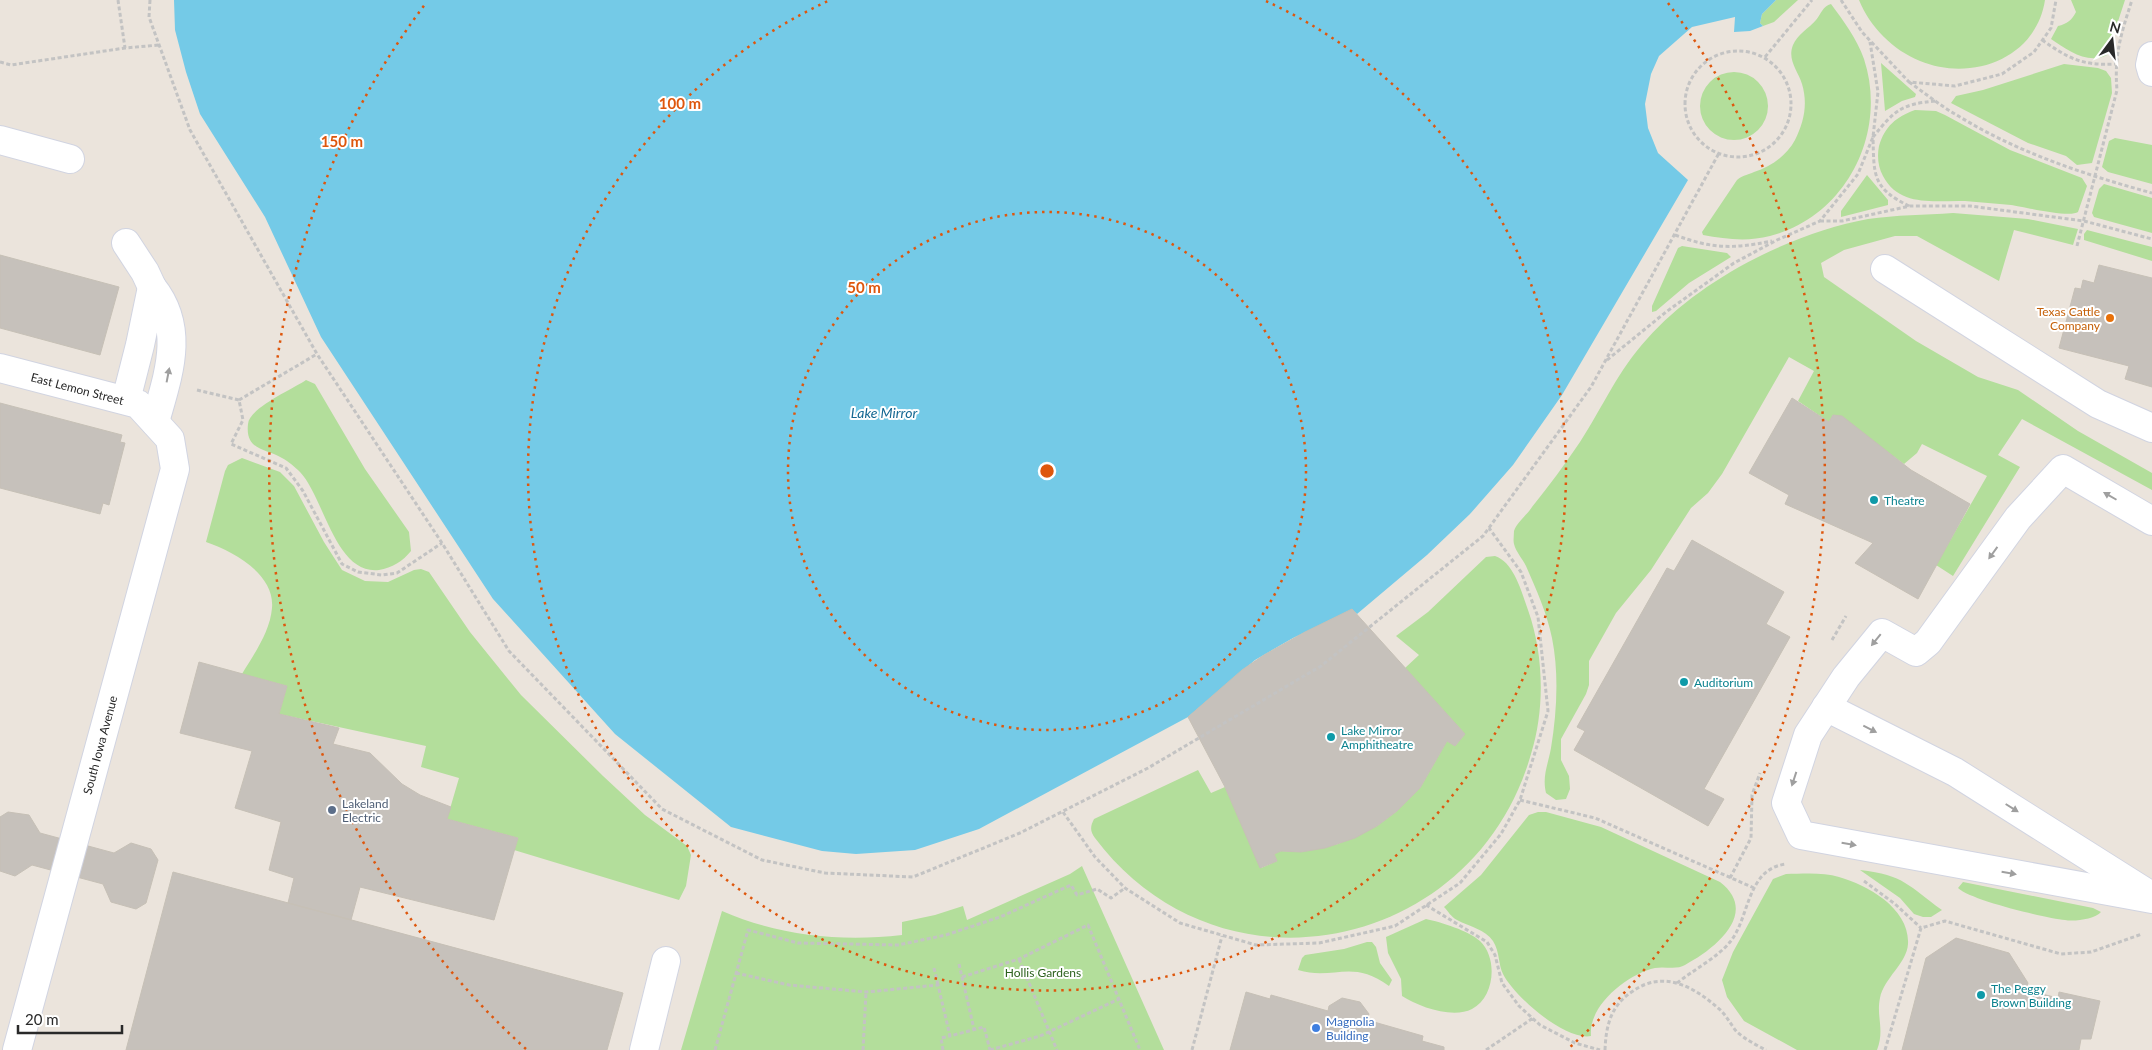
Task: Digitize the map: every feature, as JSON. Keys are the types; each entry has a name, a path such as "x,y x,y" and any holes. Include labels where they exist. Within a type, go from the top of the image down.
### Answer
{"street":[{"path":"2152,56 2150,65 2152,72"},
{"path":"0,140 70,159"},
{"path":"126,242 169,316 172,334 162,431"},
{"path":"1885,269 2098,404 2152,428"},
{"path":"126,400 152,287"},
{"name":"East Lemon Street","path":"0,368 138,404 162,431"},
{"name":"South Iowa Avenue","path":"17,1050 175,469 162,431"},
{"path":"2152,521 2063,470 2018,518 1928,642 1916,652 1882,633 1846,677 1808,735 1786,804 1801,835 2152,897"},
{"path":"1826,707 1955,772 2152,897"},
{"path":"644,1050 666,960"}],"path":[{"path":"118,0 125,48"},
{"path":"150,0 148,17 190,130 317,354 442,543 509,651 662,809 762,860 825,873 913,877 1020,833 1148,768 1322,666 1482,536 1489,528 1591,387 1719,153"},
{"path":"1765,57 1812,0"},
{"path":"1841,0 1870,42 1909,82 1959,117 2016,147 2096,176 2152,193"},
{"path":"1909,82 1955,86 2002,74 2034,52 2051,28 2056,0"},
{"path":"2077,246 2117,90 2115,64 2122,30 2132,0"},
{"path":"2042,40 2072,59 2088,64 2115,64"},
{"path":"1870,42 1878,92 1873,137 1874,174 1882,188 1891,196 1910,206"},
{"path":"0,62 11,65 125,48 159,45"},
{"path":"1740,51 1765,57 1783,75 1792,100 1788,125 1772,145 1749,156 1724,155 1701,143 1687,121 1685,96 1695,72 1715,56 1740,51"},
{"path":"1820,222 1858,174 1873,137 1893,112 1914,103 1936,101"},
{"path":"1605,362 1666,312 1734,263 1777,240 1820,222 1842,221 1910,206 1970,206 2084,221 2152,239"},
{"path":"1675,234 1703,245 1740,247 1777,240"},
{"path":"192,389 239,400 317,354"},
{"path":"239,400 243,420 231,444 286,468 304,491 342,564 358,572 382,575 397,573 442,543"},
{"path":"1063,812 1095,856 1125,888 1180,923 1256,945 1319,943 1395,926 1460,883 1501,834 1520,800 1548,711 1538,617 1521,572 1489,528"},
{"path":"1520,800 1595,818 1754,888"},
{"path":"1677,982 1729,943 1739,926 1760,876 1784,864 1792,865"},
{"path":"1856,875 1895,904 1922,928"},
{"path":"715,1050 748,930 798,942 898,945 946,935 1000,917 1071,885 1077,895 1097,889 1111,898 1125,888"},
{"path":"1426,905 1487,942 1495,955 1502,983 1519,1006 1540,1025 1575,1043 1600,1050"},
{"path":"1922,928 1945,921 2061,954 2091,952 2142,934"},
{"path":"962,977 1018,959 1088,925 1140,1050"},
{"path":"1885,1050 1922,928"},
{"path":"1192,1050 1222,936"},
{"path":"1018,959 1057,1050"},
{"path":"959,964 974,1029"},
{"path":"934,968 950,1036"},
{"path":"736,974 789,985 866,992 938,985"},
{"path":"1605,1050 1606,1029 1613,1011 1625,996 1638,987 1651,982 1670,980 1689,988 1719,1008 1738,1032 1766,1050"},
{"path":"864,1050 866,992"},
{"path":"942,1050 941,1038 984,1028 990,1050 1050,1031 1119,999"},
{"path":"1486,1050 1533,1018"}],"green space":[{"path":"1776,0 1798,0 1774,22 1763,26 1760,23 1762,14"},
{"path":"1859,0 2045,0 2039,20 2029,37 2015,51 1998,60 1980,66 1960,69 1940,67 1920,61 1901,51 1876,28"},
{"path":"2071,0 2125,0 2107,55 2100,58 2092,58 2078,55 2051,39 2058,26 2069,21 2076,12"},
{"path":"1831,4 1858,44 1864,59 1870,87 1870,115 1865,142 1855,167 1840,190 1821,210 1797,226 1770,236 1753,239 1728,239 1703,235 1702,232 1737,180 1772,164 1788,151 1795,140 1803,120 1805,99 1802,84 1792,61 1793,45 1797,38 1816,20 1824,8"},
{"path":"1881,63 1916,94 1915,97 1902,101 1885,111"},
{"path":"2064,64 2098,68 2106,71 2111,78 2112,93 2092,163 2077,165 2066,156 2028,143 1951,103 1956,96 1983,90"},
{"path":"1727,72 1741,72 1753,77 1763,87 1768,99 1768,113 1763,125 1753,135 1741,140 1727,140 1715,135 1705,125 1700,113 1700,99 1705,87 1715,77"},
{"path":"1915,110 1936,111 2010,150 2082,178 2087,186 2078,212 2066,214 2011,205 1919,200 1899,193 1890,186 1881,173 1878,161 1879,146 1884,133 1892,123"},
{"path":"2115,138 2152,145 2152,184 2108,172 2102,167 2109,141"},
{"path":"1867,175 1888,200 1888,205 1841,217 1841,211"},
{"path":"2104,184 2152,198 2152,233 2094,217 2092,213 2099,189"},
{"path":"1953,213 2028,219 2078,229 2073,245 2014,230 1999,281 1917,236 1895,236 1844,250 1821,263 1824,277 1916,341 1978,377 2018,390 2078,431 2152,473 2152,490 2022,419 1998,455 2020,467 1953,576 1936,565 1987,476 1922,444 1917,453 1904,464 1839,416 1833,415 1829,422 1798,401 1814,371 1789,357 1722,474 1708,493 1691,508 1651,570 1616,613 1589,661 1589,685 1586,694 1561,739 1561,760 1569,776 1570,789 1566,799 1556,800 1546,793 1545,781 1556,707 1554,651 1550,629 1541,601 1514,544 1514,531 1517,525 1545,491 1574,450 1619,376 1637,351 1668,317 1693,297 1748,262 1808,235 1868,219"},
{"path":"2087,230 2152,247 2152,261 2084,240 2084,234"},
{"path":"1682,246 1727,253 1731,257 1689,283 1656,311 1652,312 1652,306 1678,248"},
{"path":"306,380 315,384 365,469 409,532 411,551 393,566 379,570 364,568 351,560 341,548 300,472 284,459 253,444 250,439 248,424 250,418 263,405"},
{"path":"242,458 280,472 294,486 324,542 342,570 365,581 388,582 414,570 421,569 429,572 470,632 521,695 645,815 687,846 691,855 686,886 679,900 514,850 518,838 447,819 459,778 421,767 426,746 279,714 287,686 242,674 261,642 271,617 271,596 267,585 260,575 240,558 206,542 225,471 228,465"},
{"path":"1495,556 1502,559 1512,571 1523,595 1533,627 1540,663 1539,719 1531,754 1501,821 1457,874 1401,912 1339,933 1273,937 1208,923 1147,890 1095,838 1091,829 1094,819 1198,770 1211,793 1225,787 1261,868 1277,861 1274,854 1281,851 1301,852 1338,844 1377,826 1397,811 1420,788 1447,741 1455,746 1465,734 1405,668 1419,655 1396,636 1428,612 1486,557"},
{"path":"1546,812 1601,827 1720,882 1731,894 1736,906 1734,918 1729,929 1709,950 1682,966 1655,968 1644,971 1622,984 1603,1002 1596,1013 1592,1024 1591,1036 1580,1036 1568,1032 1529,1005 1503,974 1497,949 1490,937 1482,931 1455,919 1444,907 1481,875 1529,815"},
{"name":"Hollis Gardens","path":"1082,866 1164,1050 681,1050 722,911 766,926 811,935 856,938 902,935 902,922 935,915 963,906 967,920 1070,874"},
{"path":"1860,870 1875,872 1897,879 1913,888 1942,910 1931,917 1914,914 1900,898"},
{"path":"1786,874 1826,874 1850,881 1874,892 1885,900 1902,920 1907,931 1907,951 1882,991 1879,1005 1880,1036 1877,1050 1797,1050 1744,1021 1727,997 1722,980 1733,952 1773,879"},
{"path":"1963,882 2093,908 2101,912 2089,918 2074,921 2042,916 2008,908 1965,893 1958,888"},
{"path":"1426,919 1462,930 1475,937 1486,948 1490,957 1491,967 1489,987 1480,1003 1472,1009 1464,1012 1446,1012 1427,1008 1402,996 1401,979 1388,953 1386,937"},
{"path":"1372,942 1376,947 1380,963 1392,980 1389,986 1364,973 1311,973 1298,970 1305,955 1344,949"}],"water":[{"name":"Lake Mirror","path":"174,0 1776,0 1762,14 1760,23 1763,26 1750,31 1734,32 1735,17 1692,27 1659,56 1651,74 1645,104 1648,128 1658,153 1688,180 1562,395 1513,465 1470,514 1427,555 1357,614 1352,610 1293,638 1255,660 1188,717 979,829 915,850 856,854 822,851 731,827 615,734 493,599 321,337 265,217 200,114 175,30"}],"building":[{"path":"0,255 119,287 100,355 0,328"},
{"name":"Texas Cattle Company","path":"2099,265 2152,278 2152,387 2125,379 2129,366 2059,348 2075,288 2081,289 2083,280 2094,283"},
{"name":"Theatre","path":"1792,398 1829,422 1833,415 1842,416 1911,470 1970,504 1918,599 1855,563 1873,543 1785,504 1789,495 1749,473"},
{"path":"0,403 122,435 120,442 125,443 109,505 103,503 100,514 0,488"},
{"name":"Auditorium","path":"1692,540 1784,592 1766,624 1790,637 1704,789 1724,799 1708,826 1574,750 1585,731 1577,727 1667,568 1674,571"},
{"name":"Lake Mirror Amphitheatre","path":"1352,609 1465,734 1455,746 1447,741 1420,788 1397,811 1377,826 1355,838 1325,848 1301,852 1281,851 1274,854 1277,861 1260,868 1225,787 1188,717 1242,670 1264,655"},
{"path":"199,662 287,686 279,714 339,728 333,744 370,753 402,784 420,795 451,807 447,819 518,838 494,920 360,887 351,920 288,903 294,878 269,870 281,822 235,808 252,751 180,733"},
{"path":"8,812 29,815 40,833 114,853 131,843 151,849 158,860 146,903 136,909 111,902 103,884 32,865 15,876 0,871 0,817"},
{"path":"173,872 623,993 607,1050 126,1050"},
{"name":"The Peggy Brown Building","path":"1956,938 2009,953 2028,983 2026,990 2058,998 2059,992 2100,1001 2091,1039 2081,1039 2079,1050 1902,1050 1926,958"},
{"name":"Magnolia Building","path":"1246,992 1270,999 1271,995 1328,1011 1329,1006 1342,998 1360,1002 1369,1014 1367,1020 1423,1036 1422,1041 1444,1047 1444,1050 1230,1050"}],"place":[{"name":"Texas Cattle Company","path":"2110,318"},
{"name":"Theatre","path":"1874,500"},
{"name":"Auditorium","path":"1684,682"},
{"name":"Lake Mirror Amphitheatre","path":"1331,737"},
{"name":"Lakeland Electric","path":"332,810"},
{"name":"The Peggy Brown Building","path":"1981,995"},
{"name":"Magnolia Building","path":"1316,1028"}]}
